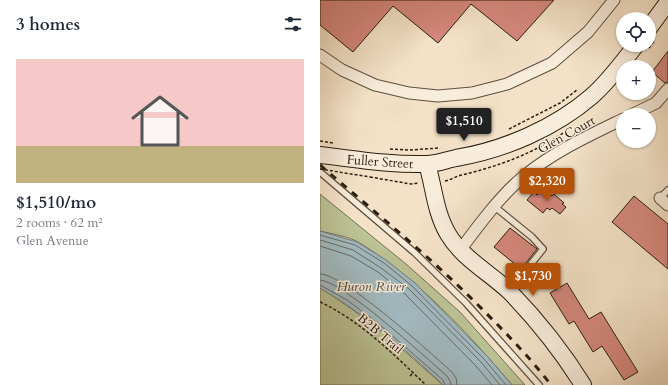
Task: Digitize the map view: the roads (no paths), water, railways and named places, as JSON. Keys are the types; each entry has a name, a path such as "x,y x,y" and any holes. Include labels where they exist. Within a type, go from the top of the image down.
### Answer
{"main road":[{"path":"656,18 668,2"},
{"path":"427,164 472,155 507,144 541,130 570,113 593,95 615,73 631,52"},
{"name":"Fuller Street","path":"325,148 349,159 427,164 433,182 439,215 448,234 461,249 509,291 545,330 583,385"}],"street":[{"path":"320,56 342,70 375,85 409,94 438,96 472,93 507,84 552,63 588,32 614,0"},
{"path":"646,108 656,103 668,89"},
{"name":"Glen Court","path":"461,249 495,207 523,177 561,150 616,122"}],"lane":[{"path":"320,171 421,259 466,303 539,385"},
{"path":"664,202 668,190"},
{"path":"495,207 532,237 543,248 509,291"}],"water":[{"name":"Huron River","path":"320,231 357,242 386,260 415,283 487,356 512,385 443,385 384,333 353,309 320,288"}],"railway":[{"path":"320,165 404,237 466,293 520,348 551,385"}]}
